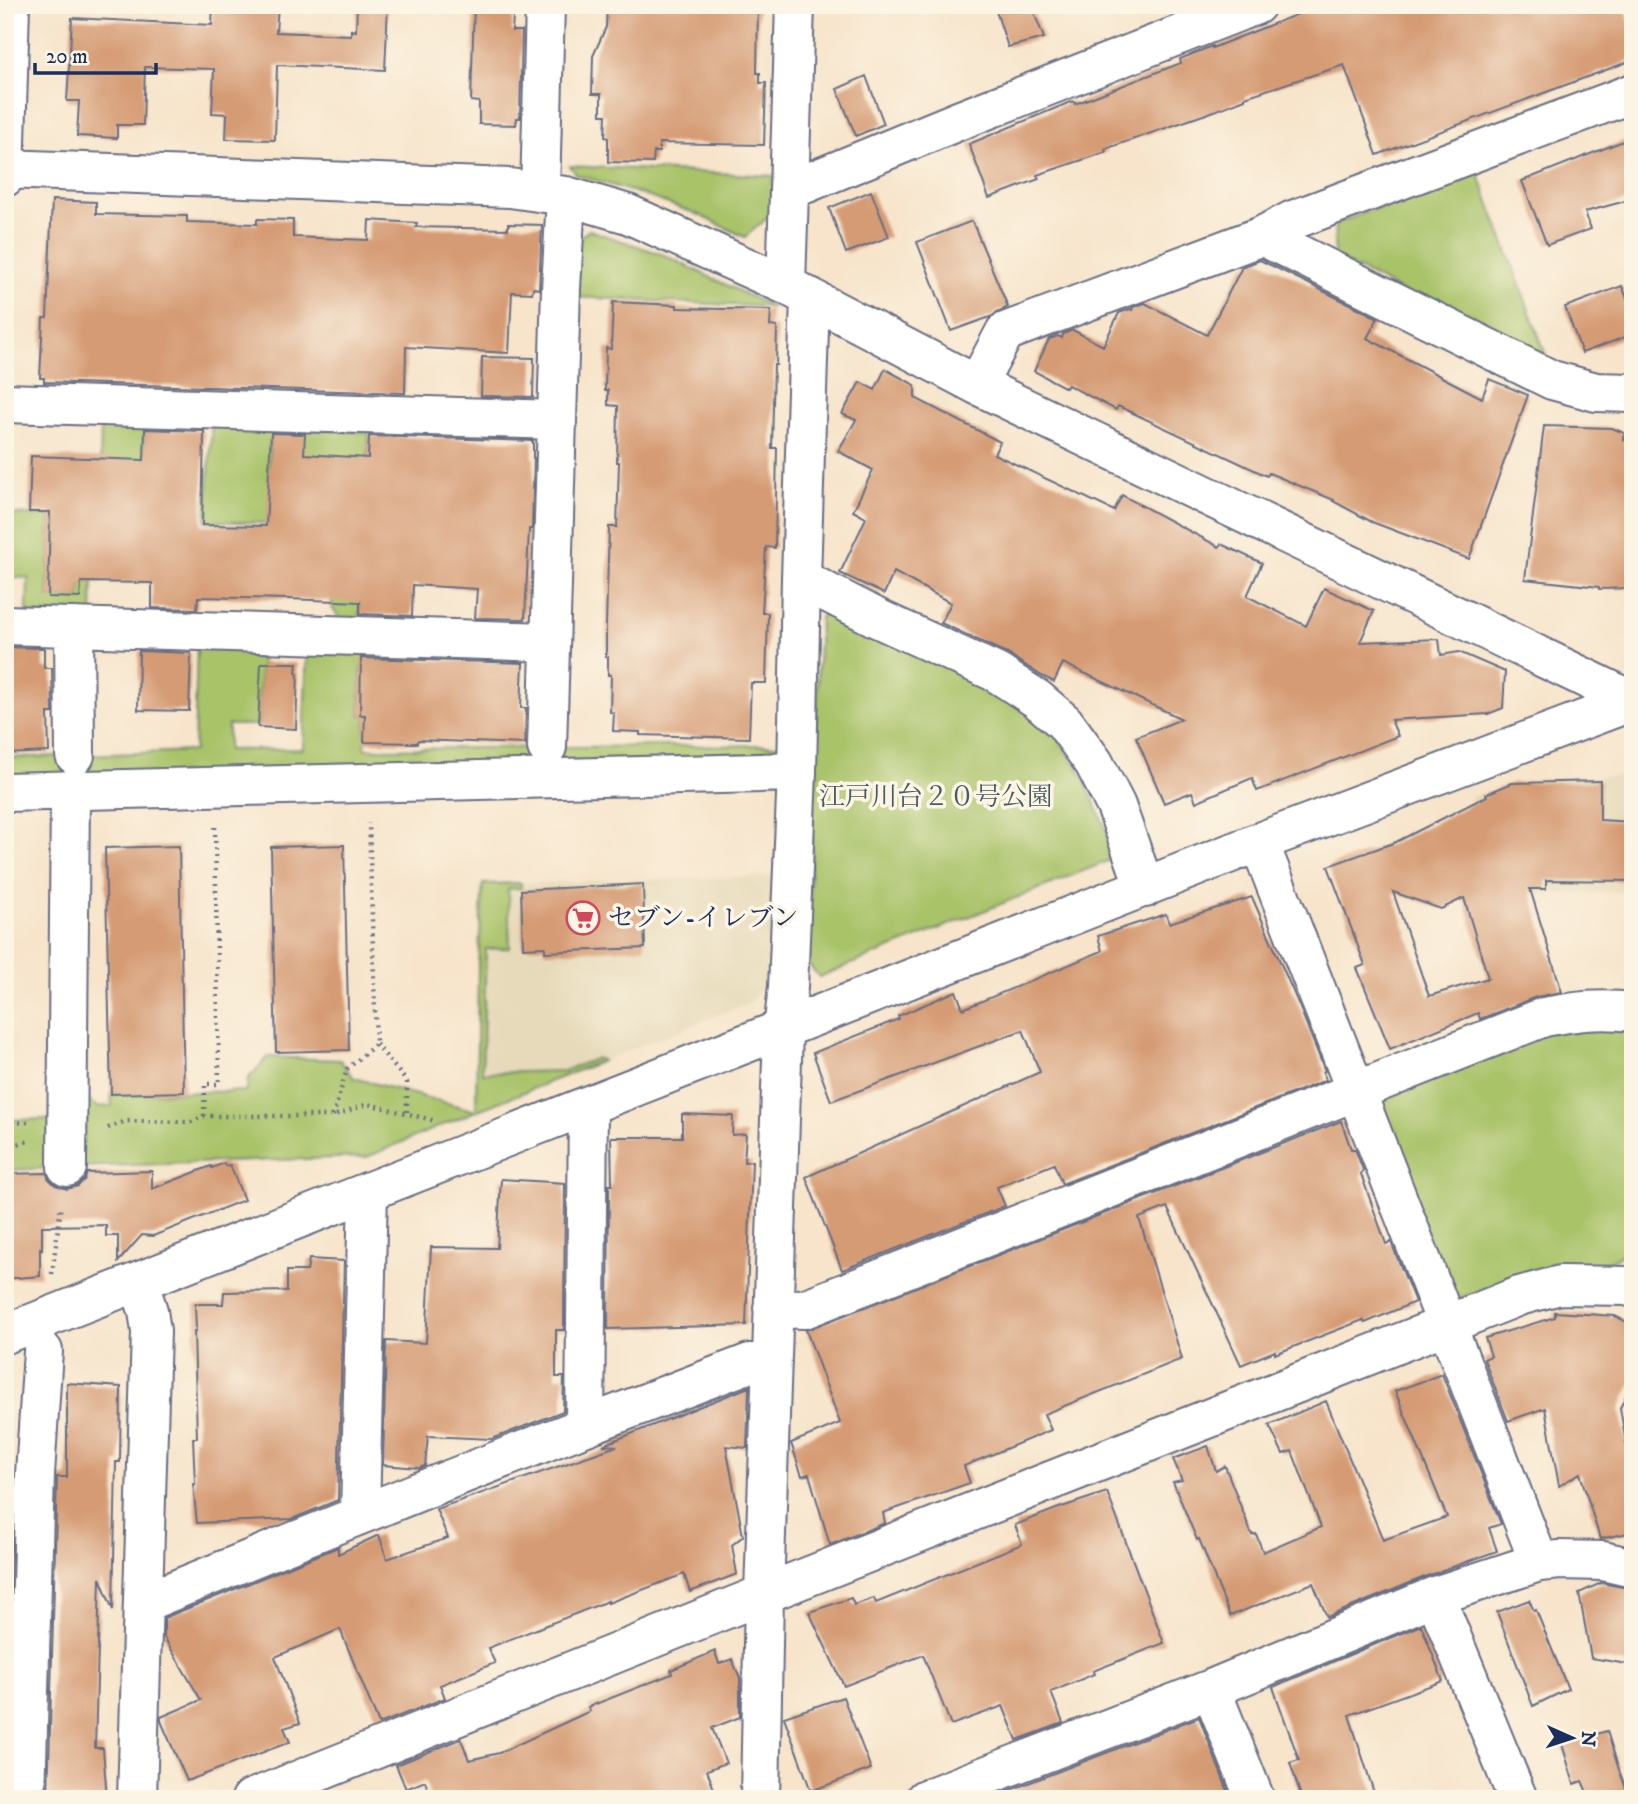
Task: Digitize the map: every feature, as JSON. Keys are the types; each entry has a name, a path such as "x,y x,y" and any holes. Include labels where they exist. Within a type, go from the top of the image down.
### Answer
{"street":[{"path":"5,177 10,5"},
{"path":"545,5 553,194 557,421 547,747"},
{"path":"760,1799 764,1594 783,1030 788,987 797,772 801,579 798,291 790,190 795,5"},
{"path":"790,190 958,121 1256,5"},
{"path":"977,385 1005,332 1262,236 1293,219 1633,93"},
{"path":"5,169 474,186 553,194 628,214 798,291 977,385 1633,701"},
{"path":"1262,236 1552,380 1596,392 1633,393"},
{"path":"5,403 557,421"},
{"path":"801,579 879,619 996,673 1037,699 1064,722 1094,763 1116,806 1145,888"},
{"path":"5,625 550,642"},
{"path":"66,1152 74,626"},
{"path":"5,1334 1259,842 1633,701"},
{"path":"5,792 72,773 797,772"},
{"path":"1259,842 1539,1562"},
{"path":"774,1308 804,1309 1544,1017 1580,1010 1633,1012"},
{"path":"585,1426 588,1106"},
{"path":"360,1514 368,1192"},
{"path":"137,1799 151,1331 139,1283"},
{"path":"251,1799 1518,1296 1560,1285 1631,1284"},
{"path":"26,1799 35,1488 43,1351"},
{"path":"143,1603 360,1514 750,1363 772,1363"},
{"path":"925,1799 989,1788 1211,1689 1435,1595 1539,1562 1603,1561 1633,1569"},
{"path":"1435,1595 1518,1799"},
{"path":"1211,1689 1255,1799"}],"path":[{"path":"369,814 376,1044 407,1082 407,1114"},
{"path":"204,1116 205,1084 219,1084 215,819"},
{"path":"333,1116 347,1069 376,1044"},
{"path":"50,1286 66,1152 103,1130 126,1121 191,1122 204,1116 333,1116 368,1104 446,1124"}],"shaded area":[{"path":"1633,776 1633,892 1536,894 1505,901 1470,797 1532,780"},
{"path":"775,876 770,977 751,1002 476,1111 480,884"}],"green space":[{"path":"570,166 774,176 773,213 745,237 697,214 577,175"},
{"path":"1477,170 1550,366 1334,257 1335,224"},
{"path":"589,230 664,255 772,307 574,297 576,240"},
{"path":"101,418 145,420 143,520 99,519"},
{"path":"212,422 369,433 359,623 343,623 332,608 332,564 304,454 270,440 272,523 206,521"},
{"path":"6,514 50,516 48,597 80,598 81,582 93,582 92,616 27,614 28,578 5,577"},
{"name":"江戸川台２０号公園","path":"832,608 1009,698 1058,738 1082,774 1118,857 819,977 807,963 820,617"},
{"path":"197,642 262,645 258,725 228,725 228,750 303,749 307,646 419,651 419,668 361,667 360,715 365,715 365,749 779,745 765,760 5,778 5,758 194,751"},
{"path":"521,883 521,888 508,889 510,948 486,949 482,1073 564,1071 597,1058 602,1061 476,1111 478,966 483,884"},
{"path":"1570,1023 1633,1024 1633,1237 1625,1253 1598,1267 1543,1269 1450,1302 1379,1093"},
{"path":"268,1057 340,1060 354,1078 476,1111 367,1157 77,1167 79,1094 98,1107 112,1106 111,1094 247,1091 248,1079"},
{"path":"56,1119 57,1168 5,1170 5,1120"}],"building":[{"path":"213,5 278,5 276,32 351,35 351,30 356,31 357,5 388,5 385,70 277,65 275,140 226,139 227,114 212,113 214,69 145,67 143,125 117,125 117,138 77,136 79,101 67,101 72,18 212,25"},
{"path":"474,5 514,5 512,31 522,31 520,118 517,118 516,125 479,124 479,102 471,101"},
{"path":"607,5 758,5 757,73 760,73 760,83 766,83 764,145 659,143 659,152 654,152 653,163 608,162 606,115 601,115 601,94 592,94 593,56 606,27"},
{"path":"994,5 1031,5 1044,38 1008,47"},
{"path":"1321,5 1624,5 1633,30 1633,60 1377,155 1344,65 1245,97 1209,113 1105,149 1106,152 1037,175 1039,179 989,198 969,144 1073,101 1075,104 1181,63 1180,59"},
{"path":"866,76 884,124 856,136 837,89"},
{"path":"1633,137 1633,199 1585,212 1591,229 1547,245 1522,181"},
{"path":"871,191 889,237 846,253 829,208"},
{"path":"52,200 96,202 96,214 187,216 187,222 257,224 257,219 293,220 293,237 368,240 369,220 417,223 416,227 508,229 508,224 542,225 539,289 533,288 532,293 512,292 509,353 406,347 405,393 44,382 44,378 40,378 43,318 47,318"},
{"path":"972,221 1008,307 993,316 951,331 917,242"},
{"path":"1260,260 1378,318 1367,338 1482,398 1489,379 1528,395 1469,559 1372,522 1334,500 1269,473 1267,476 1118,406 1116,410 1034,371 1049,339 1058,336 1062,338 1063,334 1073,330 1103,346 1119,313 1145,303 1207,335 1242,267"},
{"path":"1622,286 1633,313 1633,334 1582,353 1565,307"},
{"path":"613,302 677,305 677,308 771,310 770,326 777,327 772,448 777,448 775,548 766,547 762,613 768,613 766,683 751,683 749,738 640,735 640,732 613,731 614,713 610,712 611,675 608,675 606,657 606,624 609,527 617,527 618,406 608,405 608,390 605,390 606,348 611,349"},
{"path":"482,357 534,358 533,397 481,396"},
{"path":"885,369 915,385 915,398 1000,442 994,454 1114,511 1122,495 1219,547 1221,544 1262,563 1247,596 1306,626 1324,588 1374,611 1360,642 1439,639 1441,655 1459,652 1505,672 1503,708 1488,714 1391,720 1398,736 1257,791 1252,778 1196,802 1192,792 1164,803 1136,737 1182,719 1063,663 1054,682 1042,676 1006,653 941,623 951,603 894,572 884,594 840,573 866,518 853,511 873,470 838,451 856,420 842,414 860,382 875,390"},
{"path":"1544,426 1612,428 1624,433 1624,440 1633,440 1633,588 1599,589 1525,579"},
{"path":"145,429 204,431 202,525 266,526 271,433 305,434 304,454 368,458 369,436 533,441 532,529 529,529 525,619 475,618 477,589 413,585 412,616 360,614 360,602 288,599 198,597 197,609 152,608 152,583 81,582 80,598 48,597 50,512 29,512 31,456 144,460"},
{"path":"5,647 44,648 44,668 52,668 53,713 48,713 49,752 5,754"},
{"path":"139,651 191,653 189,711 138,710"},
{"path":"361,658 523,663 521,708 526,708 525,744 418,740 417,743 364,742 365,715 360,715"},
{"path":"261,663 297,663 296,729 258,727"},
{"path":"1600,781 1600,820 1633,822 1633,881 1546,880 1546,889 1530,889 1562,992 1536,997 1480,1019 1478,1013 1390,1049 1357,968 1365,965 1328,866 1396,842 1512,783","holes":["1393,892 1441,909 1464,898 1488,978 1429,996"]},
{"path":"344,845 349,1050 276,1052 271,847"},
{"path":"179,846 184,1092 111,1094 105,848"},
{"name":"セブン-イレブン","path":"643,884 645,948 545,952 545,947 523,948 521,890"},
{"path":"1252,897 1298,1003 1325,1071 1326,1080 1062,1184 1054,1164 997,1187 1005,1206 842,1270 806,1177 1040,1072 1023,1030 831,1101 813,1053 899,1019 898,1016 956,991 963,1009 1102,951 1098,936 1166,914 1169,923"},
{"path":"682,1114 733,1116 732,1135 746,1134 744,1162 752,1161 746,1325 608,1329 611,1137 682,1137"},
{"path":"1341,1121 1351,1149 1355,1149 1363,1170 1361,1174 1386,1244 1391,1242 1415,1302 1365,1323 1363,1320 1241,1365 1167,1207 1139,1218 1182,1359 1044,1414 1051,1430 964,1466 970,1483 883,1513 885,1523 830,1545 809,1474 802,1476 791,1443 840,1423 806,1330"},
{"path":"224,1163 225,1166 230,1165 244,1200 153,1236 142,1235 118,1262 118,1236 106,1236 106,1225 42,1226 40,1276 5,1279 5,1174 47,1173 55,1185 67,1189 78,1186 87,1173 152,1171 152,1189"},
{"path":"501,1179 565,1183 564,1330 556,1330 556,1377 564,1377 563,1411 492,1439 428,1436 425,1466 419,1468 383,1465 386,1341 426,1343 431,1247 497,1248"},
{"path":"309,1259 344,1261 338,1500 292,1519 197,1523 193,1484 193,1438 197,1438 195,1304 223,1304 224,1292 287,1291 287,1271 307,1271"},
{"path":"1555,1312 1615,1316 1633,1325 1633,1381 1620,1408 1627,1449 1633,1448 1633,1532 1600,1539 1580,1473 1559,1486 1545,1408 1508,1421 1484,1359 1491,1356 1485,1338 1555,1317"},
{"path":"1442,1374 1501,1524 1489,1528 1497,1551 1327,1617 1313,1583 1230,1616 1173,1482 1182,1480 1173,1459 1208,1446 1216,1471 1225,1466 1252,1535 1256,1534 1263,1552 1321,1527 1292,1451 1283,1454 1269,1425 1326,1401 1383,1540 1447,1517 1395,1391"},
{"path":"67,1383 121,1387 120,1462 116,1462 113,1610 100,1578 95,1748 103,1748 107,1799 48,1799 57,1477 67,1477"},
{"path":"749,1387 747,1448 726,1446 743,1536 732,1545 737,1574 690,1592 684,1574 488,1648 495,1663 440,1685 445,1698 379,1724 340,1629 275,1657 300,1723 284,1728 290,1742 187,1781 161,1717 201,1700 164,1637 164,1618 338,1547 338,1554 379,1535 387,1559 448,1538 436,1509 617,1446 603,1445"},
{"path":"13,1488 5,1758 5,1489"},
{"path":"1107,1492 1164,1643 1093,1671 1094,1674 1051,1692 1063,1723 1017,1740 1003,1706 951,1725 923,1655 844,1686 809,1612 851,1598 854,1605 874,1598 876,1603 1022,1544 1015,1525"},
{"path":"1601,1583 1633,1589 1633,1665 1591,1658 1579,1593"},
{"path":"1529,1600 1534,1611 1536,1610 1568,1689 1533,1706 1497,1612"},
{"path":"1421,1625 1443,1681 1349,1715 1376,1799 1302,1799 1290,1763 1299,1760 1273,1687"},
{"path":"715,1651 719,1664 732,1659 740,1678 740,1717 712,1728 726,1763 707,1770 715,1792 697,1799 431,1799 425,1781 406,1789 396,1765 461,1739 469,1760 499,1753 590,1711 588,1707 672,1674 671,1670"},
{"path":"843,1697 871,1769 811,1791 784,1717"},
{"path":"1199,1717 1231,1799 987,1799"},
{"path":"1607,1731 1630,1799 1590,1799 1582,1781 1574,1784 1562,1744"}],"place":[{"name":"セブン-イレブン","path":"583,918"}]}
